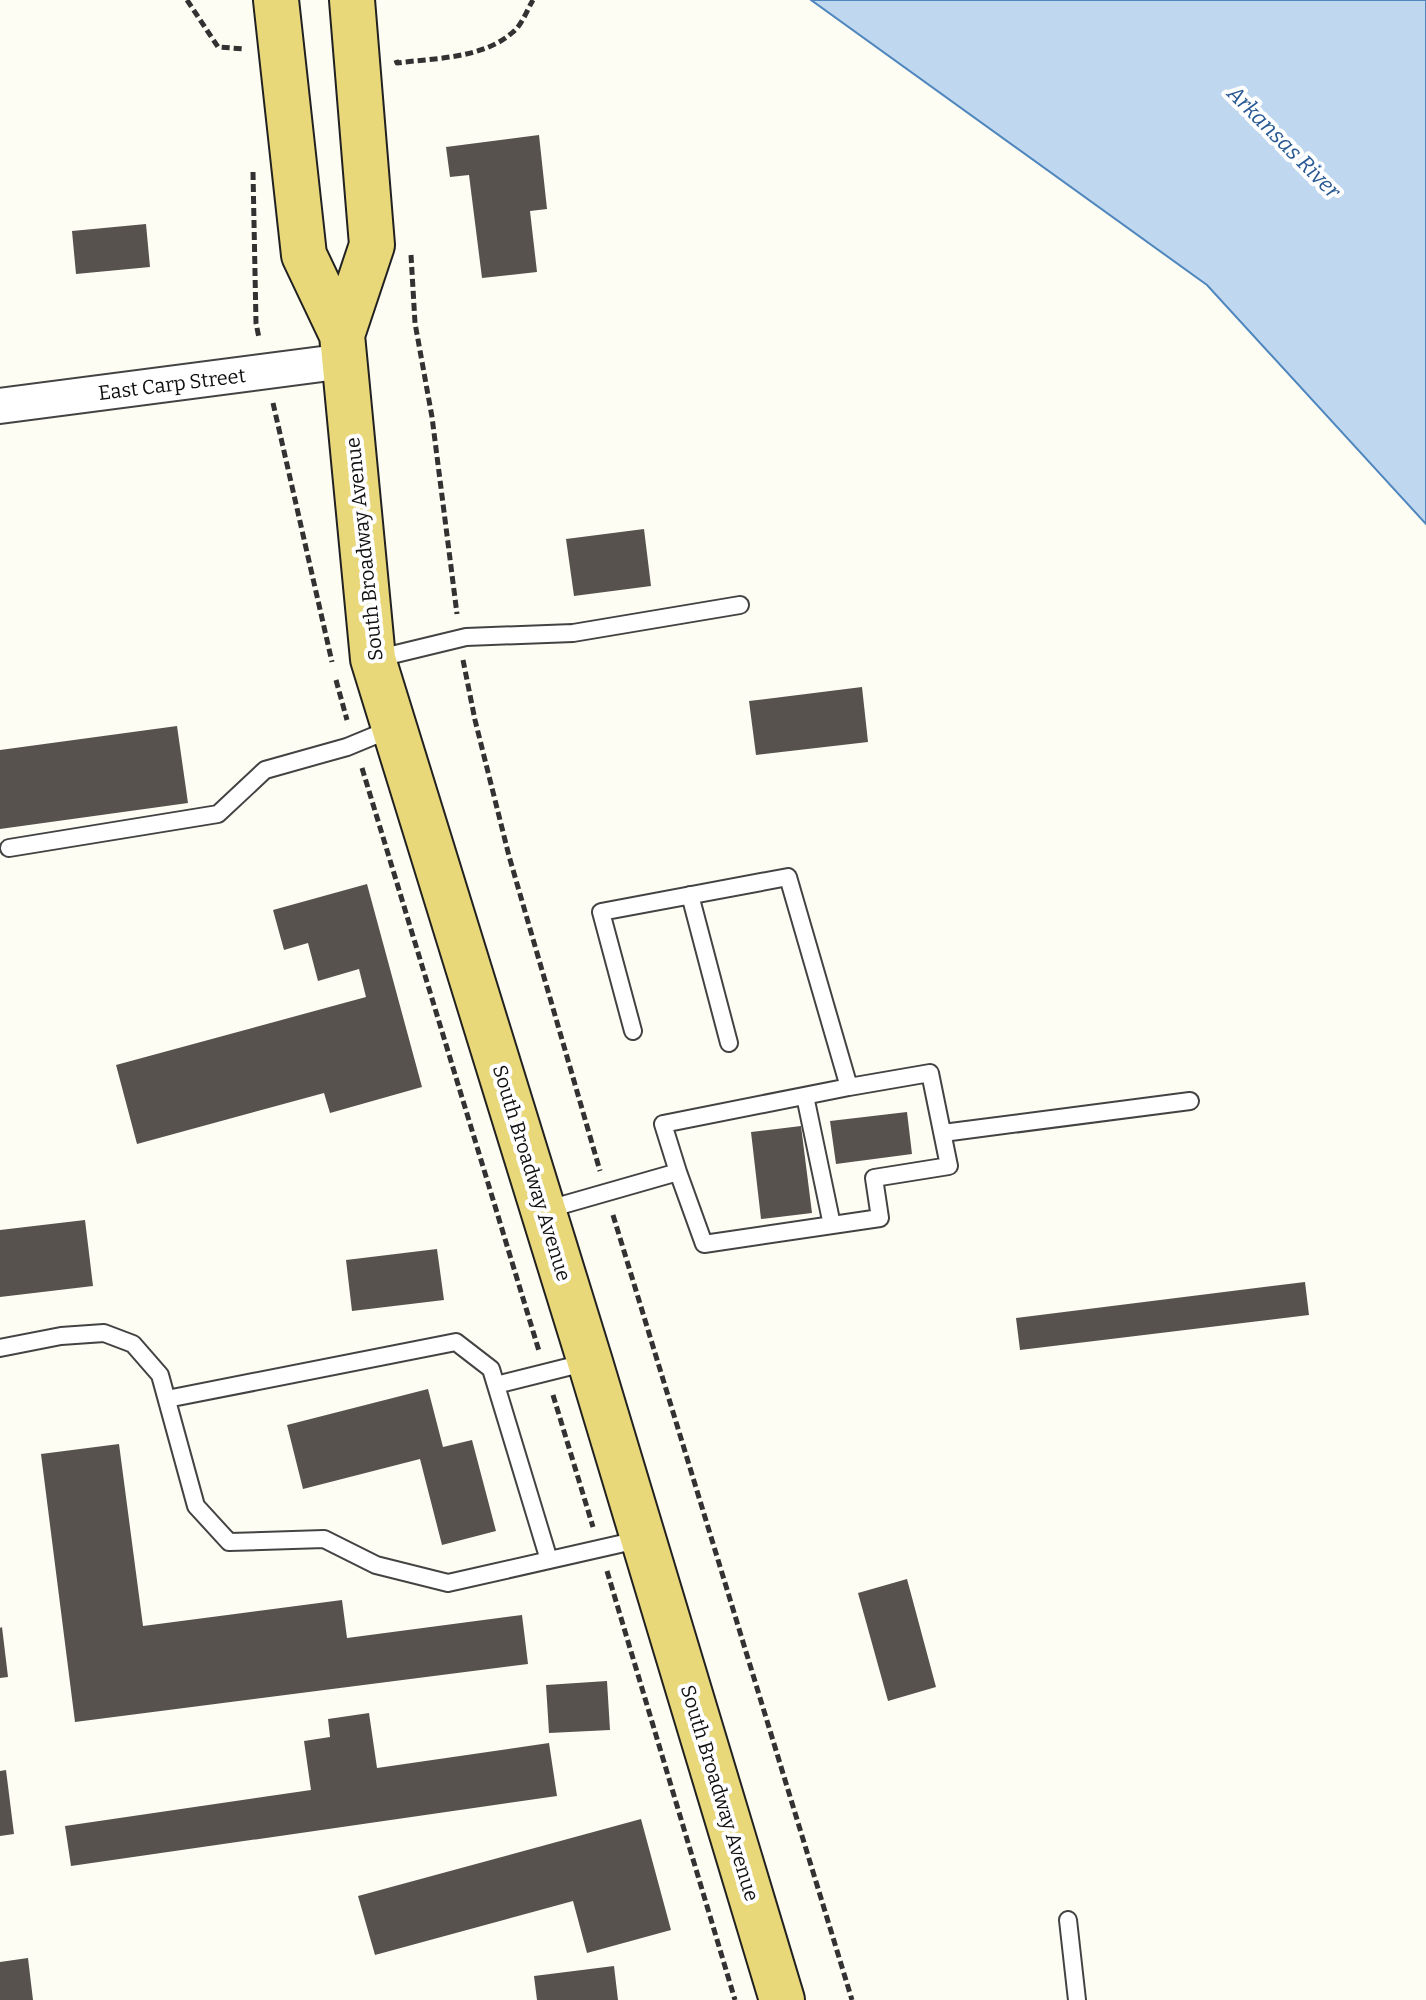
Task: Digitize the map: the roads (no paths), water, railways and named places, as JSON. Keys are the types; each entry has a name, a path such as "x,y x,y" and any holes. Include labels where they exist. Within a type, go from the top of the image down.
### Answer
{"main road":[{"name":"South Broadway Avenue","path":"343,348 372,245 352,0"},
{"name":"South Broadway Avenue","path":"278,22 304,255 343,348 373,659 590,1362 782,2000"}],"street":[{"name":"East Carp Street","path":"0,406 343,348"}],"lane":[{"path":"373,659 460,639 573,633 740,605"},
{"path":"9,848 218,814 265,770 347,747 394,727"},
{"path":"633,1031 601,912 788,877 849,1087"},
{"path":"690,895 729,1043"},
{"path":"930,1073 949,1166 874,1178 880,1218 704,1244 663,1124 805,1096 930,1073"},
{"path":"805,1096 832,1225"},
{"path":"943,1133 1190,1101"},
{"path":"543,1210 678,1172"},
{"path":"0,1348 61,1336 104,1333 133,1344 160,1375 196,1506 229,1542 324,1539 376,1565 448,1583 643,1538"},
{"path":"167,1399 456,1342 491,1369 549,1560"},
{"path":"496,1385 590,1362"},
{"path":"1068,1920 1077,2000"}],"water":[{"name":"Arkansas River","path":"811,0 1426,0 1426,524 1207,285"}]}
